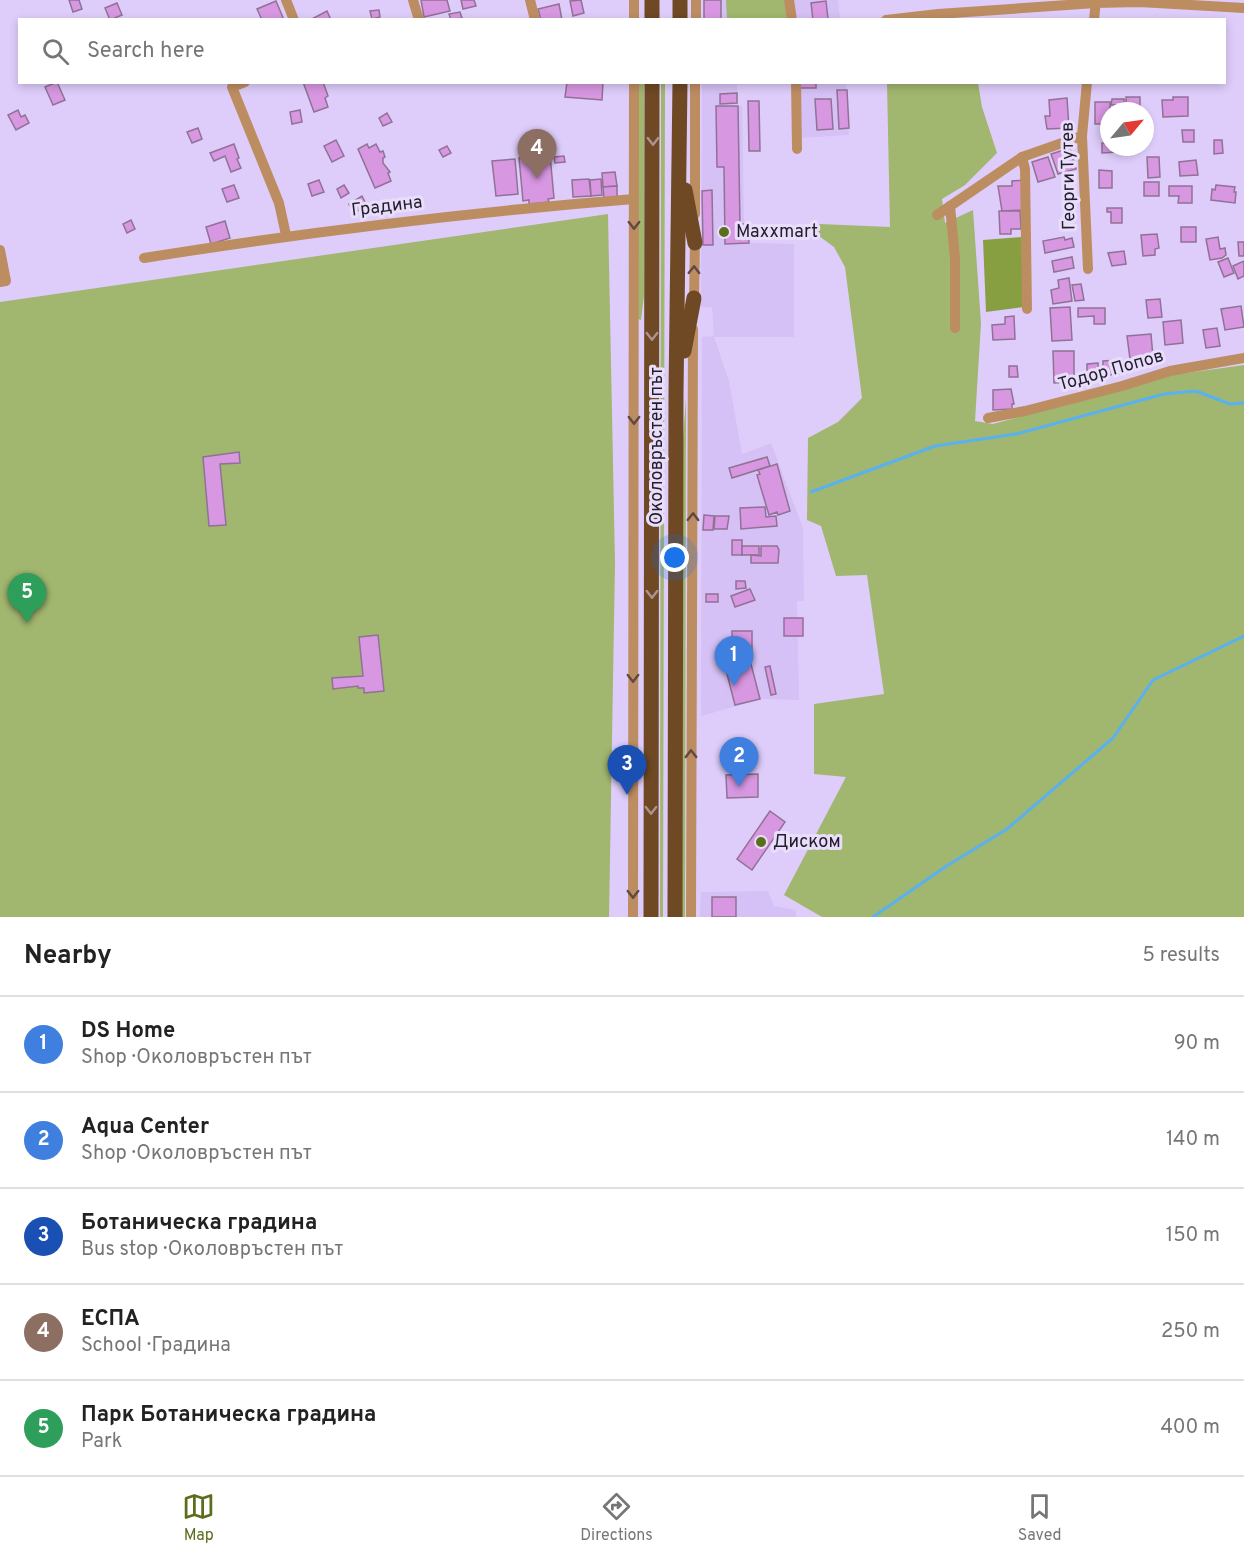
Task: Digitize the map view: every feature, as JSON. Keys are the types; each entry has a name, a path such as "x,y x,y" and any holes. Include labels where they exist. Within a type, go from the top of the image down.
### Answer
{"highway":[{"path":"652,0 652,18"},
{"path":"680,0 680,18"},
{"name":"Околовръстен път","path":"651,917 652,84"},
{"name":"Околовръстен път","path":"675,917 676,392 680,84"},
{"path":"679,152 695,243"},
{"path":"676,392 693,298"}],"street":[{"path":"286,0 293,18"},
{"path":"413,0 418,18"},
{"path":"530,0 535,18"},
{"path":"634,0 634,18"},
{"path":"696,0 696,18"},
{"path":"789,0 792,18"},
{"path":"1094,18 1096,1"},
{"path":"903,18 1096,1 1217,3 1244,8"},
{"path":"240,84 232,87 279,203 285,235"},
{"path":"633,917 634,84"},
{"path":"691,917 695,84"},
{"path":"796,84 797,149"},
{"name":"Георги Тутев","path":"1087,84 1082,136 1088,269"},
{"path":"938,215 1022,157 1082,136"},
{"path":"1022,157 1027,309"},
{"name":"Градина","path":"144,258 285,235 524,207 634,199"},
{"path":"950,206 955,258 955,328"},
{"path":"0,250 3,281"},
{"name":"Тодор Попов","path":"988,418 1078,397 1170,370 1244,358"}],"shaded area":[{"path":"703,0 838,0 840,18 703,18"},
{"path":"702,84 737,84 738,106 742,106 744,220 749,243 794,244 794,337 714,337 729,381 742,454 771,443 803,528 804,601 797,601 799,700 762,699 701,716 702,337 714,336 712,307 701,307"},
{"path":"798,84 846,84 849,135 798,138"},
{"path":"768,891 774,906 796,910 796,917 700,917 701,892"}],"green space":[{"path":"726,0 785,0 789,18 727,18"},
{"path":"638,84 644,84 644,296 641,320 638,319"},
{"path":"661,84 665,84 663,917 660,917"},
{"path":"887,84 978,84 982,107 997,153 965,185 942,199 945,223 973,210 981,323 975,421 993,424 1172,375 1244,365 1244,917 822,917 784,895 846,777 814,774 814,704 884,694 867,575 836,576 821,526 807,520 808,438 838,422 862,398 845,267 834,247 815,233 819,224 890,227"},
{"path":"608,214 615,563 609,917 0,917 0,302"},
{"path":"1022,237 1024,307 986,312 983,240"},
{"path":"686,398 685,917 681,917 682,451"}],"building":[{"path":"69,0 79,0 82,9 73,12"},
{"path":"421,0 447,0 450,11 424,17"},
{"path":"461,0 474,0 476,6 463,9"},
{"path":"581,0 584,13 573,16 570,1"},
{"path":"704,0 721,0 721,18 704,18"},
{"path":"276,1 283,18 261,18 257,9"},
{"path":"826,1 828,18 813,18 811,3"},
{"path":"117,3 122,15 109,18 105,8"},
{"path":"559,4 562,18 540,18 538,9"},
{"path":"379,10 380,17 372,18 370,11"},
{"path":"327,11 330,18 314,18"},
{"path":"460,12 462,18 450,18 449,14"},
{"path":"58,84 65,100 53,105 45,87"},
{"path":"304,84 324,84 328,96 325,98 328,107 314,112"},
{"path":"567,84 603,84 602,100 565,97"},
{"path":"800,84 816,84 816,88 800,88"},
{"path":"837,90 847,90 849,128 839,129"},
{"path":"737,93 737,103 720,104 720,94"},
{"path":"1126,97 1140,97 1140,102 1126,102"},
{"path":"1173,97 1188,97 1188,116 1163,117 1162,100 1173,100"},
{"path":"1067,98 1069,128 1047,129 1045,116 1050,116 1049,100"},
{"path":"815,99 831,99 833,129 817,130"},
{"path":"1112,99 1124,99 1124,102 1112,102"},
{"path":"748,101 759,101 760,151 749,151"},
{"path":"1095,102 1100,102 1100,124 1095,124"},
{"path":"716,106 738,106 740,224 748,224 749,243 725,244 724,167 717,167"},
{"path":"18,110 21,117 25,115 29,123 16,130 8,115"},
{"path":"300,110 302,122 292,124 290,112"},
{"path":"387,113 392,122 383,126 379,118"},
{"path":"198,128 202,139 192,143 187,132"},
{"path":"1182,130 1194,130 1194,142 1183,142"},
{"path":"336,140 344,156 332,162 324,146"},
{"path":"1214,140 1222,140 1223,153 1214,154"},
{"path":"234,144 241,168 231,172 225,156 214,161 210,153"},
{"path":"367,144 369,148 376,144 380,152 383,151 385,157 383,163 390,172 388,173 391,181 375,188 358,149"},
{"path":"447,146 451,153 443,157 439,150"},
{"path":"1070,148 1076,169 1058,174 1051,154"},
{"path":"550,155 554,198 548,199 549,202 529,204 529,200 523,201 519,158"},
{"path":"564,156 565,162 555,163 554,157"},
{"path":"1048,157 1055,177 1038,182 1032,162"},
{"path":"1147,157 1159,157 1160,177 1148,178"},
{"path":"515,159 518,194 496,196 492,161"},
{"path":"1196,160 1198,175 1180,176 1179,162"},
{"path":"1099,170 1112,171 1112,188 1099,188"},
{"path":"615,172 617,186 603,187 602,173"},
{"path":"589,179 591,196 573,197 572,180"},
{"path":"601,179 602,195 591,196 590,180"},
{"path":"319,180 324,192 312,196 308,184"},
{"path":"1024,180 1025,210 1002,211 998,186 1012,186 1012,181"},
{"path":"1144,182 1159,182 1159,196 1144,196"},
{"path":"234,185 239,198 227,202 222,189"},
{"path":"344,185 349,193 341,198 337,189"},
{"path":"1216,185 1235,187 1235,203 1211,200 1212,189 1215,190"},
{"path":"617,186 617,197 604,198 603,187"},
{"path":"1169,186 1192,186 1192,203 1178,203 1179,196 1169,196"},
{"path":"712,190 713,245 703,245 702,191"},
{"path":"362,196 367,206 354,213 349,204"},
{"path":"1107,208 1122,208 1122,223 1111,223 1111,212 1107,212"},
{"path":"999,211 1020,211 1021,229 1011,229 1011,234 1000,234"},
{"path":"131,220 135,229 127,233 123,224"},
{"path":"225,221 230,238 211,244 206,227"},
{"path":"1181,227 1196,227 1196,242 1181,242"},
{"path":"1157,234 1159,248 1155,249 1155,255 1143,256 1141,235"},
{"path":"1064,237 1065,240 1072,238 1074,247 1045,253 1043,241"},
{"path":"1218,237 1220,249 1225,248 1226,255 1210,260 1206,239"},
{"path":"1238,242 1244,242 1244,256 1239,256"},
{"path":"1124,251 1126,264 1112,266 1108,253"},
{"path":"1072,257 1074,268 1054,272 1052,261"},
{"path":"1228,258 1234,273 1224,277 1218,262"},
{"path":"1244,261 1244,276 1238,279 1233,266"},
{"path":"1069,278 1072,301 1053,304 1051,290 1059,288 1058,280"},
{"path":"1081,284 1084,300 1075,301 1072,285"},
{"path":"1160,299 1162,317 1148,318 1146,300"},
{"path":"1241,306 1244,327 1225,330 1221,309"},
{"path":"1070,307 1072,340 1052,341 1050,308"},
{"path":"1078,308 1105,308 1105,324 1094,324 1094,316 1078,317"},
{"path":"1014,316 1015,339 993,340 992,325 1005,324 1005,317"},
{"path":"1181,320 1183,343 1165,345 1163,322"},
{"path":"1217,328 1220,346 1206,348 1203,330"},
{"path":"1151,334 1153,357 1130,359 1127,336"},
{"path":"1053,351 1074,351 1074,382 1054,383"},
{"path":"1120,360 1121,374 1108,375 1108,372 1103,372 1103,361"},
{"path":"1098,363 1098,378 1087,378 1087,364"},
{"path":"1009,366 1017,366 1018,377 1009,377"},
{"path":"1011,389 1014,404 1012,404 1012,409 993,410 993,390"},
{"path":"239,452 240,463 220,464 226,525 209,526 203,457"},
{"path":"767,457 770,466 732,478 729,468"},
{"path":"777,464 790,511 769,515 757,475 760,474 758,470"},
{"path":"765,507 766,517 776,516 777,526 741,529 740,508"},
{"path":"704,515 714,516 713,530 703,530"},
{"path":"715,516 729,516 727,529 714,529"},
{"path":"732,540 742,540 742,555 732,555"},
{"path":"742,546 759,546 759,555 742,555"},
{"path":"761,546 777,546 778,563 751,563 751,555 761,556"},
{"path":"736,581 745,581 746,588 736,589"},
{"path":"750,589 755,600 735,607 731,596"},
{"path":"706,594 718,594 718,602 706,602"},
{"path":"784,618 803,618 803,636 784,636"},
{"path":"732,631 752,631 752,657 733,657"},
{"path":"378,635 384,691 364,693 364,688 358,688 358,686 333,689 332,678 363,676 359,637"},
{"path":"751,664 760,699 735,705 726,670"},
{"path":"770,666 776,694 771,695 765,667"},
{"path":"758,774 758,797 727,798 726,775"},
{"path":"770,811 785,822 752,870 737,859"},
{"path":"712,897 736,897 736,917 712,917"}],"waterway":[{"path":"811,492 935,446 1016,434 1164,394 1196,391 1230,404 1244,403"},
{"path":"873,917 945,867 1007,829 1113,738 1153,680 1244,636"}],"place":[{"name":"ЕСПА","path":"537,179"},
{"name":"Maxxmart","path":"724,232"},
{"name":"Парк Ботаническа градина","path":"27,623"},
{"name":"DS Home","path":"734,686"},
{"name":"Aqua Center","path":"739,787"},
{"name":"Ботаническа градина","path":"627,795"},
{"name":"Диском","path":"761,842"}]}
